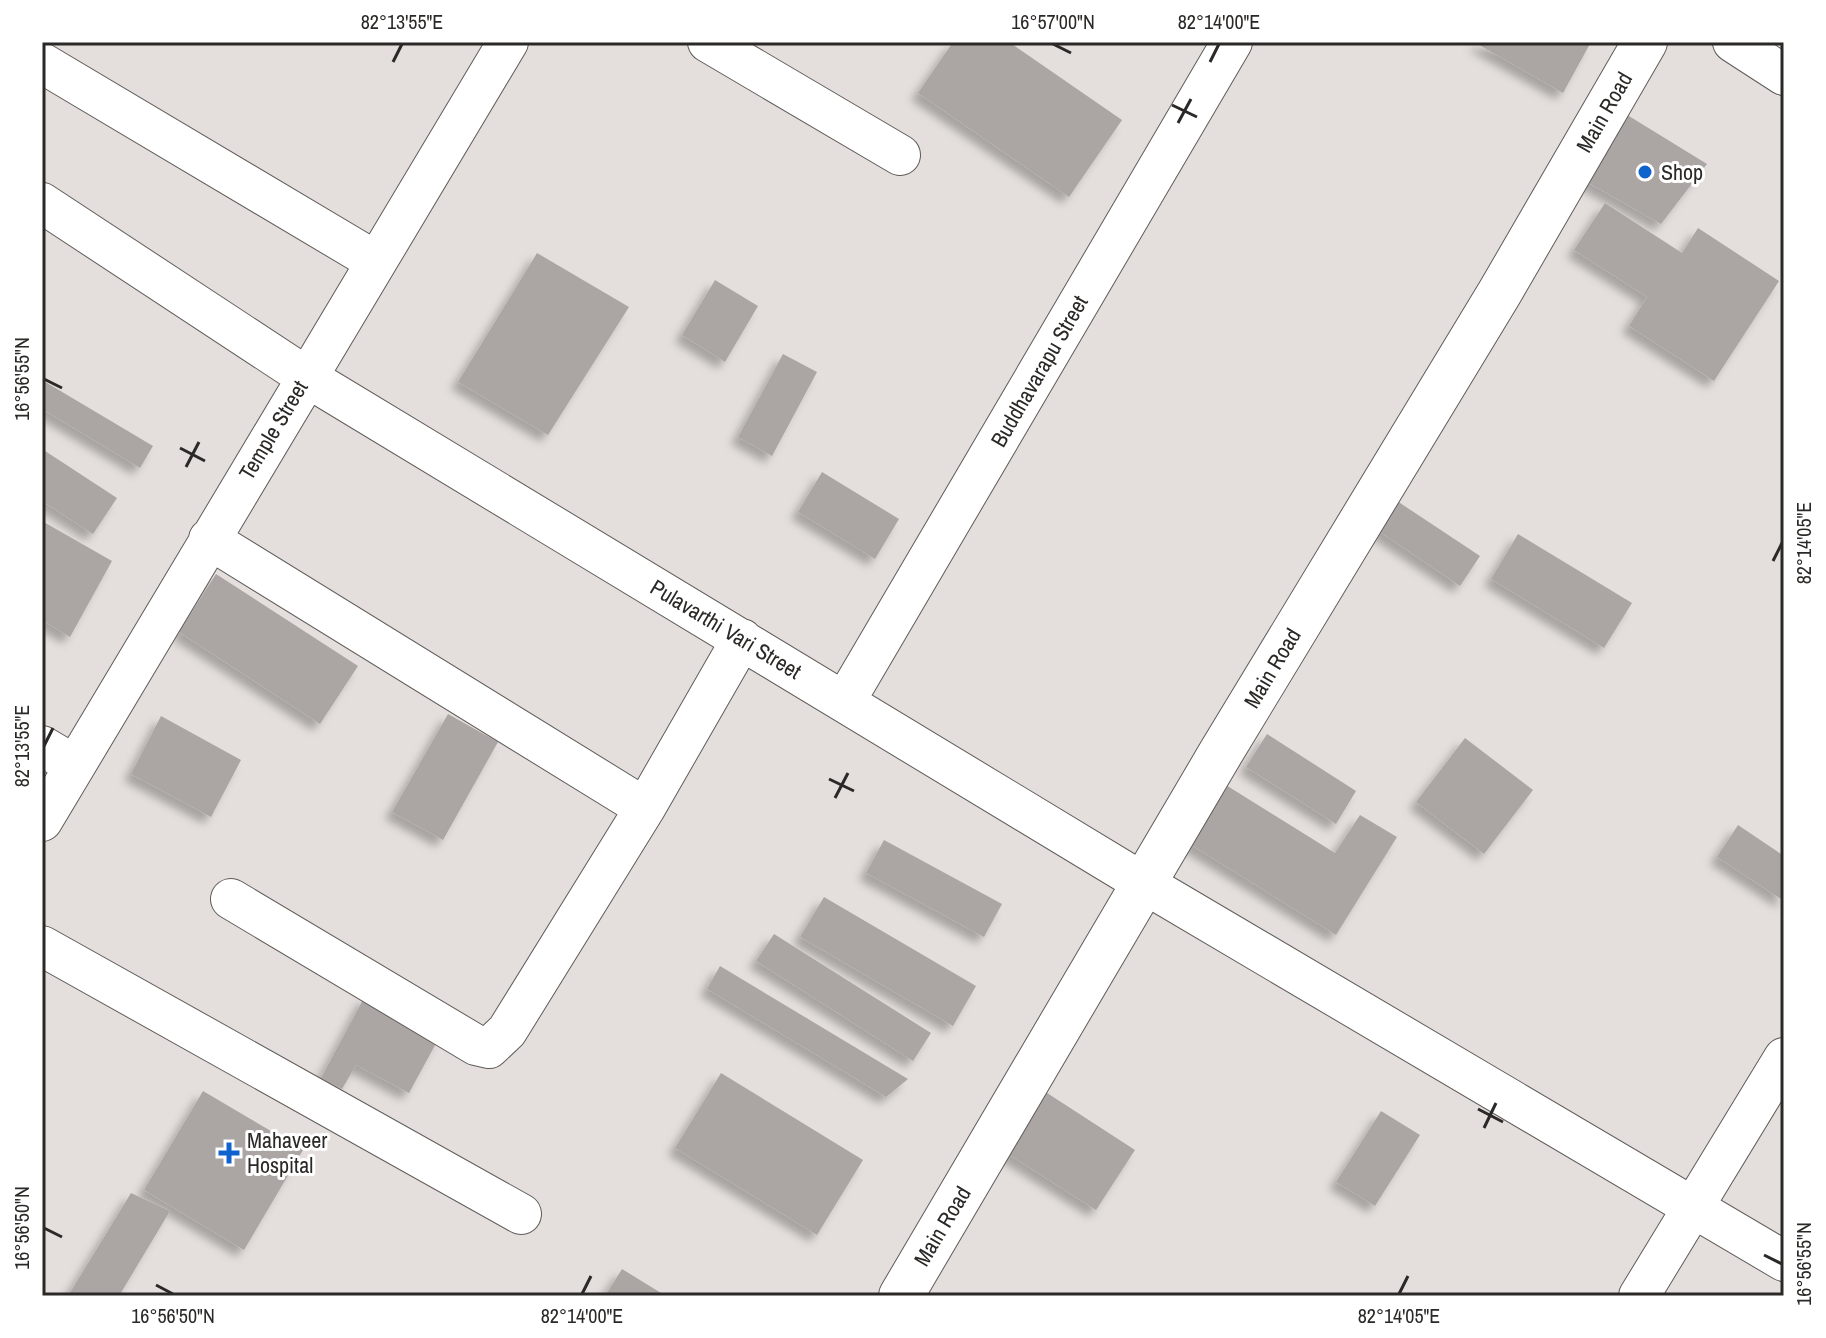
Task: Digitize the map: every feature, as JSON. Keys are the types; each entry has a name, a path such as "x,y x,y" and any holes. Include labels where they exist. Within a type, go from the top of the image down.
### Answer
{"highway":[{"name":"Main Road","path":"901,1296 1220,754 1500,292 1645,42"}],"street":[{"name":"Temple Street","path":"42,821 58,756 209,539 508,42"},
{"path":"708,42 900,155"},
{"name":"Buddhavarapu Street","path":"845,701 1232,42"},
{"path":"1733,42 1784,75"},
{"path":"42,63 375,261"},
{"name":"Pulavarthi Vari Street","path":"42,203 305,376 1145,884 1784,1261"},
{"path":"209,539 645,808"},
{"path":"231,899 476,1045 489,1048 507,1031 645,808 742,639"},
{"path":"42,946 521,1214"},
{"path":"1639,1296 1784,1058"}],"building":[{"path":"953,42 1009,42 1122,120 1069,197 918,93"},
{"path":"1474,42 1591,42 1563,93"},
{"name":"Shop","path":"1624,113 1707,164 1661,224 1585,181"},
{"path":"1605,203 1682,253 1698,228 1779,281 1714,381 1629,326 1647,297 1574,250"},
{"path":"537,253 629,307 548,435 458,382"},
{"path":"715,280 758,306 725,362 682,335"},
{"path":"783,354 817,372 772,456 738,437"},
{"path":"42,380 153,446 140,468 42,409"},
{"path":"42,449 117,498 93,534 42,501"},
{"path":"822,472 899,519 875,559 798,512"},
{"path":"1394,499 1480,556 1460,586 1374,528"},
{"path":"42,521 112,561 70,637 42,620"},
{"path":"1518,534 1632,603 1604,648 1491,579"},
{"path":"216,574 358,666 320,724 179,632"},
{"path":"448,714 498,742 443,840 392,812"},
{"path":"161,716 241,760 211,817 131,774"},
{"path":"1267,734 1356,791 1336,824 1246,767"},
{"path":"1465,738 1533,790 1484,854 1416,802"},
{"path":"1221,782 1335,853 1360,815 1397,837 1336,935 1185,841"},
{"path":"1738,825 1784,856 1784,901 1717,857"},
{"path":"884,840 1002,904 984,937 866,873"},
{"path":"824,897 976,986 953,1026 800,937"},
{"path":"774,934 931,1033 913,1061 756,961"},
{"path":"720,966 908,1079 886,1097 707,989"},
{"path":"365,996 440,1036 409,1093 356,1065 342,1089 321,1078"},
{"path":"721,1073 863,1160 817,1235 675,1148"},
{"path":"203,1091 303,1150 244,1250 144,1190"},
{"path":"1044,1091 1135,1150 1096,1210 1005,1152"},
{"path":"1381,1111 1420,1135 1375,1206 1336,1182"},
{"path":"131,1193 170,1211 119,1296 68,1296"},
{"path":"622,1269 666,1296 605,1296"}],"place":[{"name":"Shop","path":"1645,172"},
{"name":"Mahaveer Hospital","path":"229,1153"}]}
